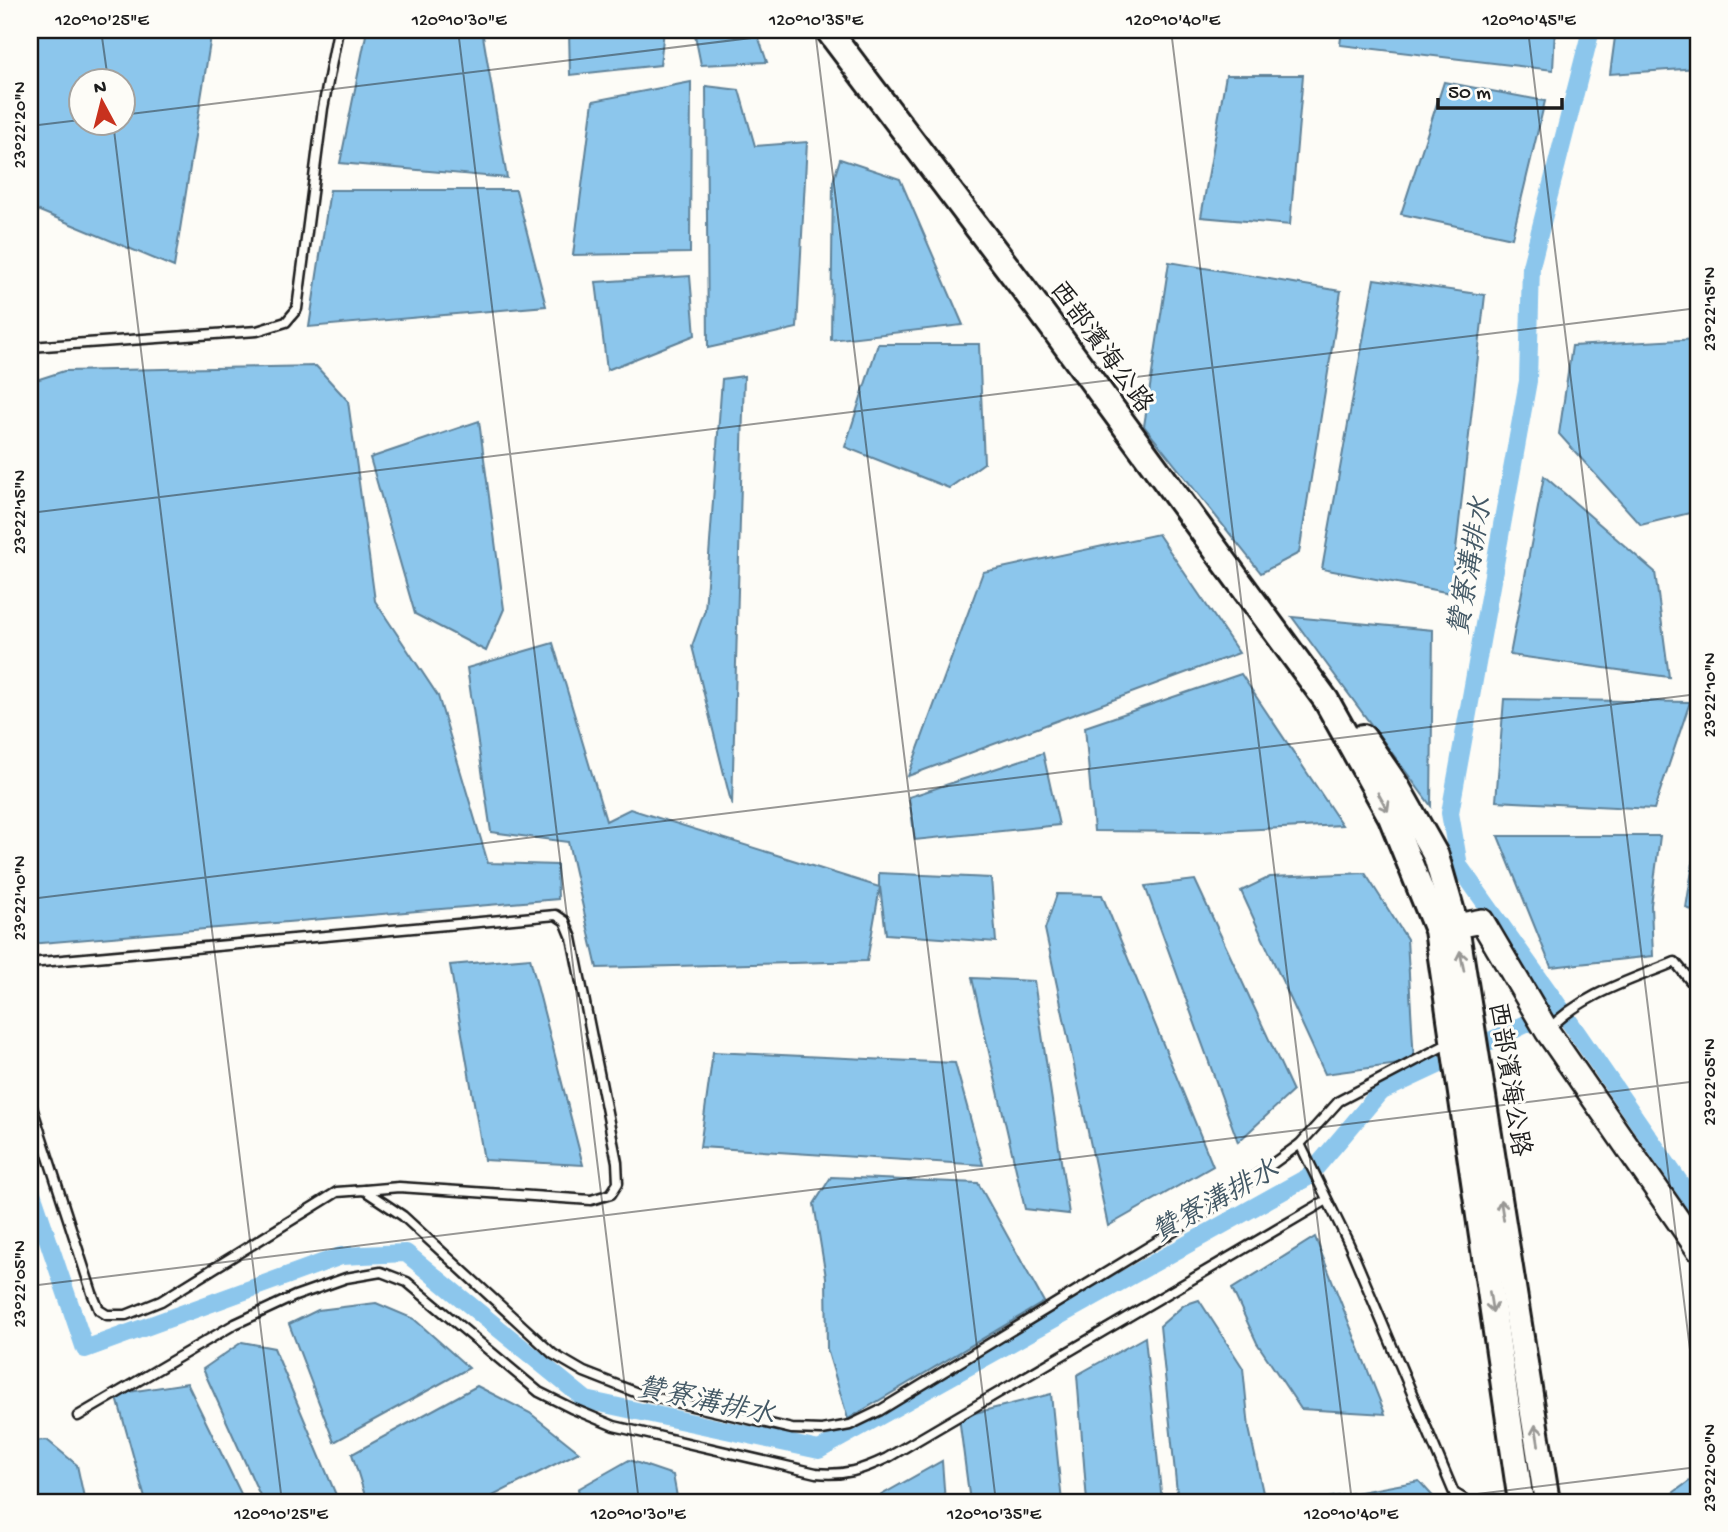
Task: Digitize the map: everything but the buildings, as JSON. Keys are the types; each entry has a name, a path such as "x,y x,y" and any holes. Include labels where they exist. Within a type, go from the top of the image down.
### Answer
{"main road":[{"name":"西部濱海公路","path":"828,30 1042,313 1326,700 1391,817 1446,928 1547,1502"},
{"name":"西部濱海公路","path":"1446,928 1451,1041 1521,1502"}],"street":[{"path":"1446,928 1482,921 1527,1000 1551,1027 1698,1249"}],"lane":[{"path":"30,347 257,331 286,322 297,309 323,108 338,30"},
{"path":"30,962 556,915 565,920 572,938 617,1162 618,1182 611,1194 592,1200 399,1187 337,1192 161,1301 126,1315 107,1314 99,1310 92,1293 30,1101"},
{"path":"1551,1027 1597,994 1675,962 1698,990"},
{"path":"364,1190 403,1216 553,1354 584,1372 640,1394 792,1429 822,1430 850,1425 879,1411 1209,1210 1300,1144 1339,1101 1451,1041"},
{"path":"1300,1144 1454,1493 1469,1502"},
{"path":"78,1416 235,1324 295,1296 346,1278 381,1272 407,1282 539,1392 571,1408 614,1426 816,1474 840,1476 860,1471 887,1458 1327,1200"}],"water":[{"path":"30,30 212,30 174,267 30,207"},
{"path":"367,30 482,30 507,178 340,163"},
{"path":"569,30 664,30 660,65 570,75"},
{"path":"694,30 756,30 767,62 701,65"},
{"path":"1342,30 1555,30 1553,70 1340,45"},
{"path":"1616,30 1698,30 1698,68 1610,74"},
{"path":"1226,75 1303,75 1290,225 1201,217"},
{"path":"691,82 690,253 573,255 593,101"},
{"path":"1444,82 1545,101 1512,238 1401,214"},
{"path":"706,86 739,90 755,146 807,142 797,328 708,348"},
{"path":"840,159 900,179 963,325 831,340 833,182"},
{"path":"330,190 516,190 546,306 309,327"},
{"path":"1169,262 1341,291 1299,553 1261,573 1144,426"},
{"path":"690,276 695,335 607,370 596,282"},
{"path":"1374,279 1485,295 1451,593 1322,569"},
{"path":"1698,339 1698,511 1641,525 1559,434 1572,346"},
{"path":"878,344 979,344 984,463 949,488 845,447"},
{"path":"316,366 348,401 375,601 438,696 488,863 557,865 558,899 30,944 30,382 64,371"},
{"path":"744,376 732,806 692,646 705,610 722,379"},
{"path":"479,421 504,609 486,651 415,614 370,458"},
{"path":"1544,476 1655,572 1669,677 1510,655"},
{"path":"1158,534 1239,653 908,776 983,572"},
{"path":"1292,617 1433,630 1431,806"},
{"path":"553,643 606,821 630,809 879,887 879,873 991,878 996,942 886,934 880,887 867,961 597,968 568,842 491,832 467,668"},
{"path":"1241,674 1342,825 1200,832 1094,831 1085,727"},
{"path":"1504,699 1690,702 1654,809 1496,801"},
{"path":"1043,753 1059,825 915,840 909,797"},
{"path":"1698,832 1698,912 1686,908"},
{"path":"1498,836 1660,836 1651,905 1653,956 1551,967"},
{"path":"1365,873 1407,939 1414,1062 1325,1074 1241,891 1270,877"},
{"path":"1195,880 1293,1091 1238,1142 1145,886"},
{"path":"1057,894 1102,895 1213,1166 1108,1226 1045,929"},
{"path":"530,958 583,1165 484,1160 450,965"},
{"path":"972,978 1034,981 1069,1214 1025,1209"},
{"path":"713,1052 955,1063 983,1165 700,1147"},
{"path":"831,1177 978,1183 1044,1302 848,1419 827,1349 826,1277 814,1204"},
{"path":"1315,1237 1385,1414 1301,1409 1257,1343 1232,1289"},
{"path":"1199,1300 1243,1368 1249,1428 1265,1502 1178,1502 1160,1326 1184,1305"},
{"path":"376,1303 414,1319 469,1368 334,1442 289,1324 318,1310"},
{"path":"1145,1337 1162,1502 1087,1502 1077,1375"},
{"path":"242,1342 274,1348 339,1502 263,1502 203,1369"},
{"path":"187,1383 245,1502 146,1502 116,1394"},
{"path":"477,1386 530,1413 579,1452 481,1502 367,1502 352,1454"},
{"path":"1051,1394 1062,1502 970,1502 959,1417"},
{"path":"47,1440 77,1465 85,1502 30,1502 30,1441"},
{"path":"629,1460 673,1475 678,1502 581,1502 578,1489"},
{"path":"942,1461 945,1502 869,1502"},
{"path":"1698,1475 1698,1502 1664,1502 1663,1500"},
{"path":"1419,1481 1438,1502 1306,1502"}],"waterway":[{"name":"贊寮溝排水","path":"1490,1041 1560,1008 1459,866 1450,813 1528,381 1531,266 1591,30"},
{"path":"1560,1008 1698,1209"},
{"name":"贊寮溝排水","path":"30,1187 85,1349 341,1256 406,1253 586,1400 819,1450 1308,1177 1380,1092 1440,1064"}]}
